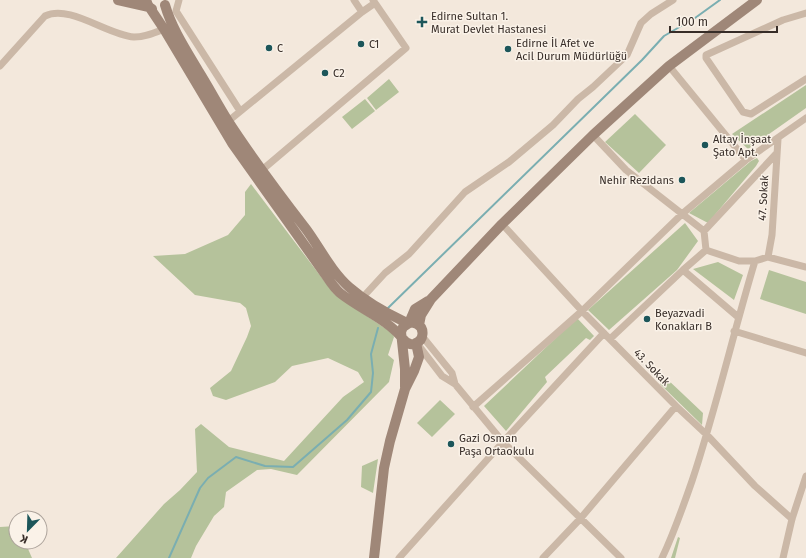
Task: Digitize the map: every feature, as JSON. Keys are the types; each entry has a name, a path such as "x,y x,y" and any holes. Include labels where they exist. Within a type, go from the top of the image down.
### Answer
{"main road":[{"path":"118,0 148,3"},
{"path":"405,389 402,329 414,324 431,299 502,224 594,135 669,66 757,0"},
{"path":"148,3 152,9 159,9 166,3 171,25 224,123 262,170 320,248 338,276 363,297 392,316 414,324 422,330 419,340 419,357 405,389 384,468 374,558"},
{"path":"148,3 224,123 324,274 339,292 389,326 408,344 419,340"}],"street":[{"path":"179,0 176,11 240,111"},
{"path":"354,0 362,12"},
{"path":"363,297 385,273 409,254 465,192 509,162 553,125 578,99 627,55 641,23 651,14 673,0"},
{"path":"224,123 374,1 406,48 262,170"},
{"path":"0,66 45,16 52,12 77,17 123,35 134,37 146,36 164,29"},
{"path":"806,13 783,20 706,54 706,58 743,112 751,114 760,110 806,79"},
{"path":"669,66 746,160"},
{"path":"473,408 582,311 682,214 746,160 806,118"},
{"path":"594,135 626,170 704,231 706,250"},
{"name":"47. Sokak","path":"768,257 772,235 778,139"},
{"path":"704,231 776,154"},
{"name":"43. Sokak","path":"502,224 582,311 755,486 792,519"},
{"path":"706,250 739,261 754,261 768,257 806,267"},
{"path":"610,339 682,270 706,250"},
{"path":"662,558 673,535 707,436 754,261"},
{"path":"682,270 738,317"},
{"path":"734,331 806,353"},
{"path":"399,558 503,442 604,333"},
{"path":"419,340 452,373 455,384 473,408 503,442 621,558"},
{"path":"542,558 580,519 676,406"},
{"path":"783,558 792,519 804,487 806,476"}],"green space":[{"path":"389,79 399,92 376,110 367,98"},
{"path":"806,85 806,108 748,149 732,134"},
{"path":"365,99 375,111 352,129 342,117"},
{"path":"635,114 666,145 639,173 605,142"},
{"path":"757,158 759,161 756,166 708,223 689,213 751,161"},
{"path":"251,184 334,294 392,333 394,337 388,355 394,360 389,382 297,475 271,469 257,470 226,492 224,507 214,516 196,546 191,558 116,558 164,504 197,472 195,429 201,424 229,447 284,461 343,397 364,382 358,372 328,358 292,366 275,382 226,400 213,396 210,388 231,371 247,337 251,326 246,308 240,303 195,295 153,256 185,254 228,235 245,215 245,192"},
{"path":"685,223 698,241 677,270 609,330 588,310"},
{"path":"718,262 743,275 734,300 693,269"},
{"path":"769,270 806,282 806,314 760,299"},
{"path":"577,318 594,336 590,340 586,338 545,377 547,382 506,431 484,406"},
{"path":"666,378 703,413 702,425 660,384"},
{"path":"440,400 455,414 432,437 417,423"},
{"path":"378,459 373,493 361,487 362,466"},
{"path":"8,526 8,550 28,550 32,558 0,558 0,527"},
{"path":"678,537 680,538 675,558 671,558"}],"waterway":[{"path":"388,308 642,60 664,36 695,18 720,0"},
{"path":"169,558 200,488 208,478 236,457 265,466 293,467 347,420 371,392 373,373 371,354 378,328"}],"place":[{"name":"Edirne Sultan 1. Murat Devlet Hastanesi","path":"422,22"},
{"name":"C1","path":"361,44"},
{"name":"C","path":"269,48"},
{"name":"Edirne İl Afet ve Acil Durum Müdürlüğü","path":"508,49"},
{"name":"C2","path":"325,73"},
{"name":"Altay İnşaat Şato Apt.","path":"705,145"},
{"name":"Nehir Rezidans","path":"682,180"},
{"name":"Beyazvadi Konakları B","path":"647,319"},
{"name":"Gazi Osman Paşa Ortaokulu","path":"451,444"}]}
